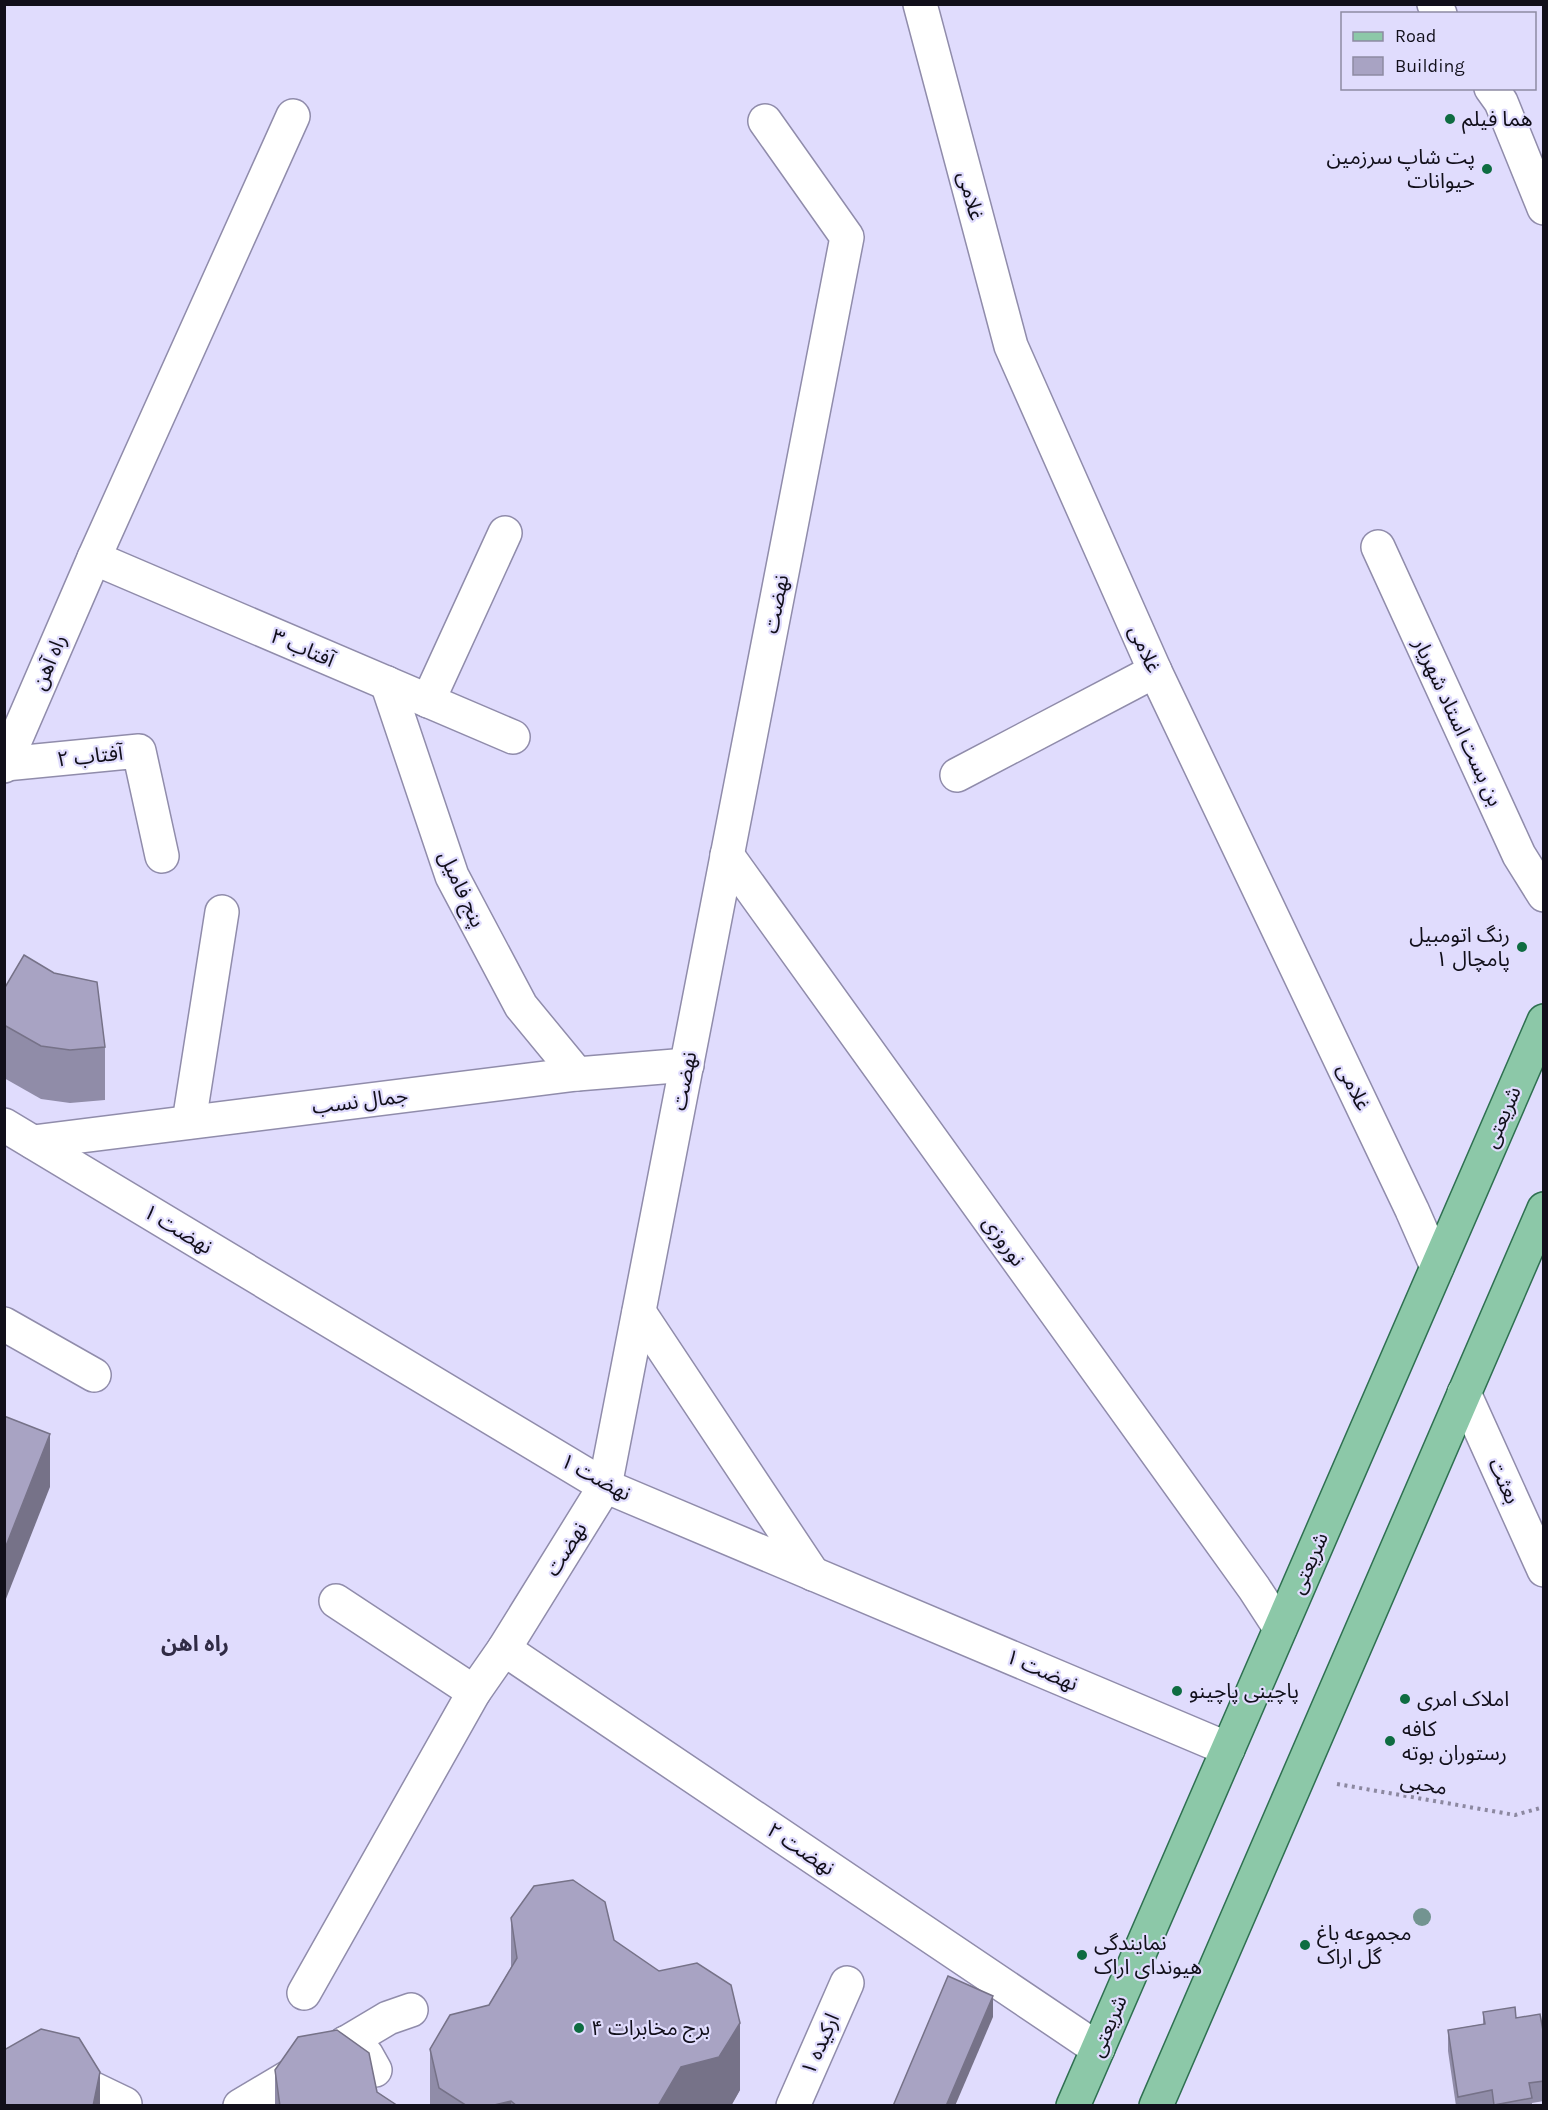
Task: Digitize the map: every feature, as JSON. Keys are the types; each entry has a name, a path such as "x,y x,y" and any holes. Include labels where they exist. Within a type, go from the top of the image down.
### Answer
{"main road":[{"name":"شریعتی","path":"1073,2106 1544,1021"},
{"path":"1156,2106 1544,1209"}],"street":[{"name":"غلامی","path":"920,4 1011,346 1155,671 1412,1209 1437,1267"},
{"path":"1492,90 1501,102 1544,208"},
{"name":"راه آهن","path":"5,765 94,558 293,116"},
{"name":"نهضت","path":"304,1993 474,1692 504,1649 605,1486 847,237 765,121"},
{"path":"428,701 505,533"},
{"name":"بن بست استاد شهریار","path":"1378,547 1519,855 1544,895"},
{"name":"آفتاب ۳","path":"94,558 513,737"},
{"path":"957,776 1155,671"},
{"name":"پنج فامیل","path":"387,683 452,876 521,1006 577,1074"},
{"name":"آفتاب ۲","path":"5,765 139,751 162,855"},
{"name":"نوروزی","path":"727,855 1254,1588 1280,1628"},
{"path":"189,1122 222,912"},
{"name":"جمال نسب","path":"33,1142 577,1074 687,1065"},
{"name":"نهضت ۱","path":"4,1125 605,1486 1228,1749"},
{"path":"639,1312 813,1574"},
{"path":"4,1324 94,1375"},
{"name":"بعثت","path":"1464,1393 1544,1570"},
{"path":"336,1601 474,1692"},
{"name":"نهضت ۲","path":"504,1649 1098,2049"},
{"name":"ارکیده ۱","path":"793,2106 847,1983"},
{"path":"240,2106 388,2018 411,2010"},
{"path":"345,2043 366,2054 375,2070"},
{"path":"4,2073 75,2080 134,2105"}],"path":[{"name":"محبی","path":"1298,1777 1515,1815 1544,1807"}],"building":[{"path":"24,955 54,973 97,982 105,1047 70,1050 41,1046 4,1025 4,989"},
{"path":"4,1416 50,1434 4,1551"},
{"path":"573,1880 605,1902 614,1940 659,1971 697,1963 731,1985 740,2023 719,2057 681,2067 658,2106 517,2106 511,2101 490,2106 467,2106 439,2088 430,2049 450,2015 489,2005 517,1958 511,1918 534,1886"},
{"path":"948,1976 993,1996 946,2106 893,2106"},
{"path":"1515,2007 1516,2018 1540,2014 1544,2036 1544,2081 1529,2083 1532,2098 1494,2105 1492,2090 1458,2097 1448,2030 1485,2024 1483,2012"},
{"path":"41,2029 79,2038 100,2072 93,2106 4,2106 4,2048 6,2049"},
{"path":"337,2030 369,2053 377,2092 398,2106 280,2106 275,2070 298,2037"}],"place":[{"name":"هما فیلم","path":"1450,119"},
{"name":"پت شاپ سرزمین حیوانات","path":"1487,169"},
{"name":"رنگ اتومبیل پامچال ۱","path":"1522,947"},
{"name":"پاچینی پاچینو","path":"1177,1691"},
{"name":"املاک امری","path":"1405,1699"},
{"name":"کافه رستوران بوته","path":"1390,1741"},
{"name":"مجموعه باغ گل اراک","path":"1305,1945"},
{"name":"نمایندگی هیوندای اراک","path":"1082,1955"},
{"name":"برج مخابرات ۴","path":"579,2028"}],"district":[{"name":"راه اهن","path":"195,1643"}]}
